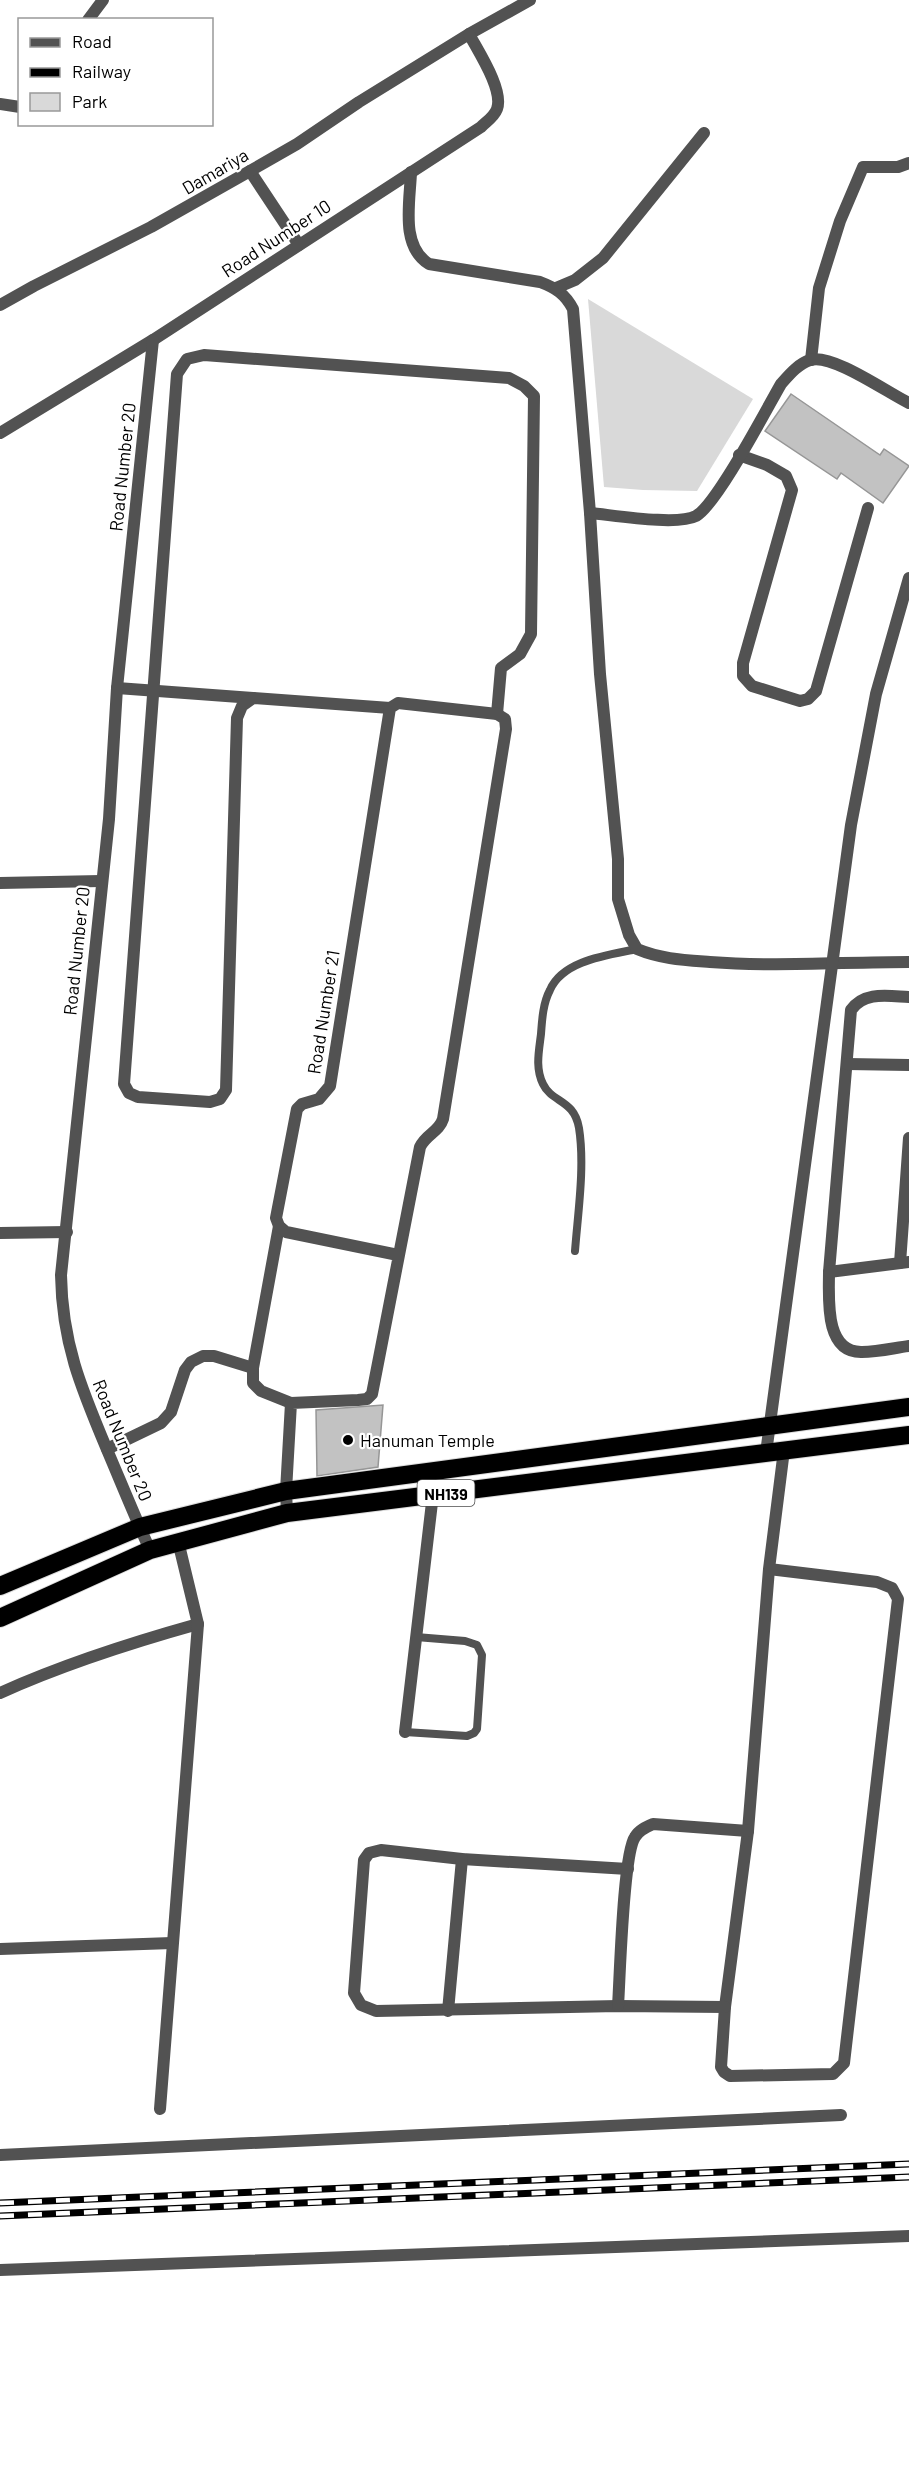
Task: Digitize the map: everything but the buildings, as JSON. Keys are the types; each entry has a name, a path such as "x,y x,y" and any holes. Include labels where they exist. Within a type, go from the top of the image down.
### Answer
{"highway":[{"name":"NH139","path":"0,1586 140,1527 286,1491 909,1407"},
{"name":"NH139","path":"0,1618 150,1550 287,1513 909,1435"}],"street":[{"name":"Damariya","path":"0,305 151,227 297,144 359,102 516,4 530,0"},
{"path":"89,18 102,1"},
{"name":"Road Number 10","path":"0,433 153,340 481,127 493,116 498,107 494,83 469,34"},
{"path":"0,104 18,106"},
{"path":"556,288 575,280 603,258 704,133"},
{"path":"811,360 819,288 840,221 863,167 898,167 909,163"},
{"path":"250,171 299,245"},
{"path":"411,172 410,233 412,248 418,258 429,264 540,282 556,288 567,298 573,309 590,513 600,674 618,859 618,899 629,935 638,949 669,959 781,965 909,962"},
{"name":"Road Number 20","path":"150,1550 92,1416 68,1346 61,1309 61,1275 109,819 117,688 153,340"},
{"path":"253,698 242,706 237,718 226,1090 220,1099 210,1102 138,1097 129,1093 124,1084 177,374 187,359 204,355 509,378 524,386 534,396 531,634 520,654 501,668 497,714"},
{"path":"590,513 650,519 680,520 695,517 707,507 781,384 794,369 811,360 825,360 840,366 909,403"},
{"path":"740,455 767,465 786,476 792,490 743,663 743,676 752,686 800,701 808,699 816,691 868,508"},
{"path":"770,1569 878,1582 892,1588 898,1599 844,2063 833,2074 730,2076 724,2073 722,2067 725,2007 748,1831 770,1569 775,1452 769,1427 832,964 862,764 876,694 909,578"},
{"path":"107,1449 161,1423 171,1412 185,1370 191,1362 203,1356 214,1356 253,1368 253,1383 261,1391 291,1403 358,1400 372,1394 420,1147 423,1139 441,1126 443,1119 506,729 505,719 497,714 117,688"},
{"name":"Road Number 21","path":"253,1368 279,1226 276,1218 297,1109 302,1104 319,1099 330,1086 394,706"},
{"path":"0,883 101,880"},
{"path":"909,997 870,996 857,1001 851,1010 829,1272 829,1313 835,1336 849,1351 861,1352 909,1346"},
{"path":"847,1064 909,1065"},
{"path":"829,1272 905,1263 909,1138"},
{"path":"279,1226 286,1232 398,1255"},
{"path":"0,1233 67,1232"},
{"path":"287,1513 291,1403"},
{"path":"405,1732 433,1494"},
{"path":"160,2109 198,1624 178,1541"},
{"path":"0,1693 48,1671 132,1642 198,1624"},
{"path":"618,2006 628,1869 634,1838 642,1829 653,1824 748,1831"},
{"path":"628,1869 462,1859 381,1850 369,1853 364,1860 354,1993 361,2005 376,2011 618,2006 725,2007"},
{"path":"448,2011 462,1859"},
{"path":"0,1949 172,1943"},
{"path":"0,2155 841,2115"},
{"path":"0,2270 909,2236"}],"lane":[{"path":"575,1251 580,1175 579,1128 575,1115 568,1105 544,1088 540,1078 537,1067 544,1010 550,989 564,972 583,963 638,949"},
{"path":"405,1732 467,1736 477,1729 482,1655 477,1645 465,1641 416,1637"}],"green space":[{"path":"588,299 753,399 697,491 604,487"}],"railway":[{"path":"0,2203 909,2164"},
{"path":"0,2216 909,2177"}],"place":[{"name":"Hanuman Temple","path":"348,1440"}]}
